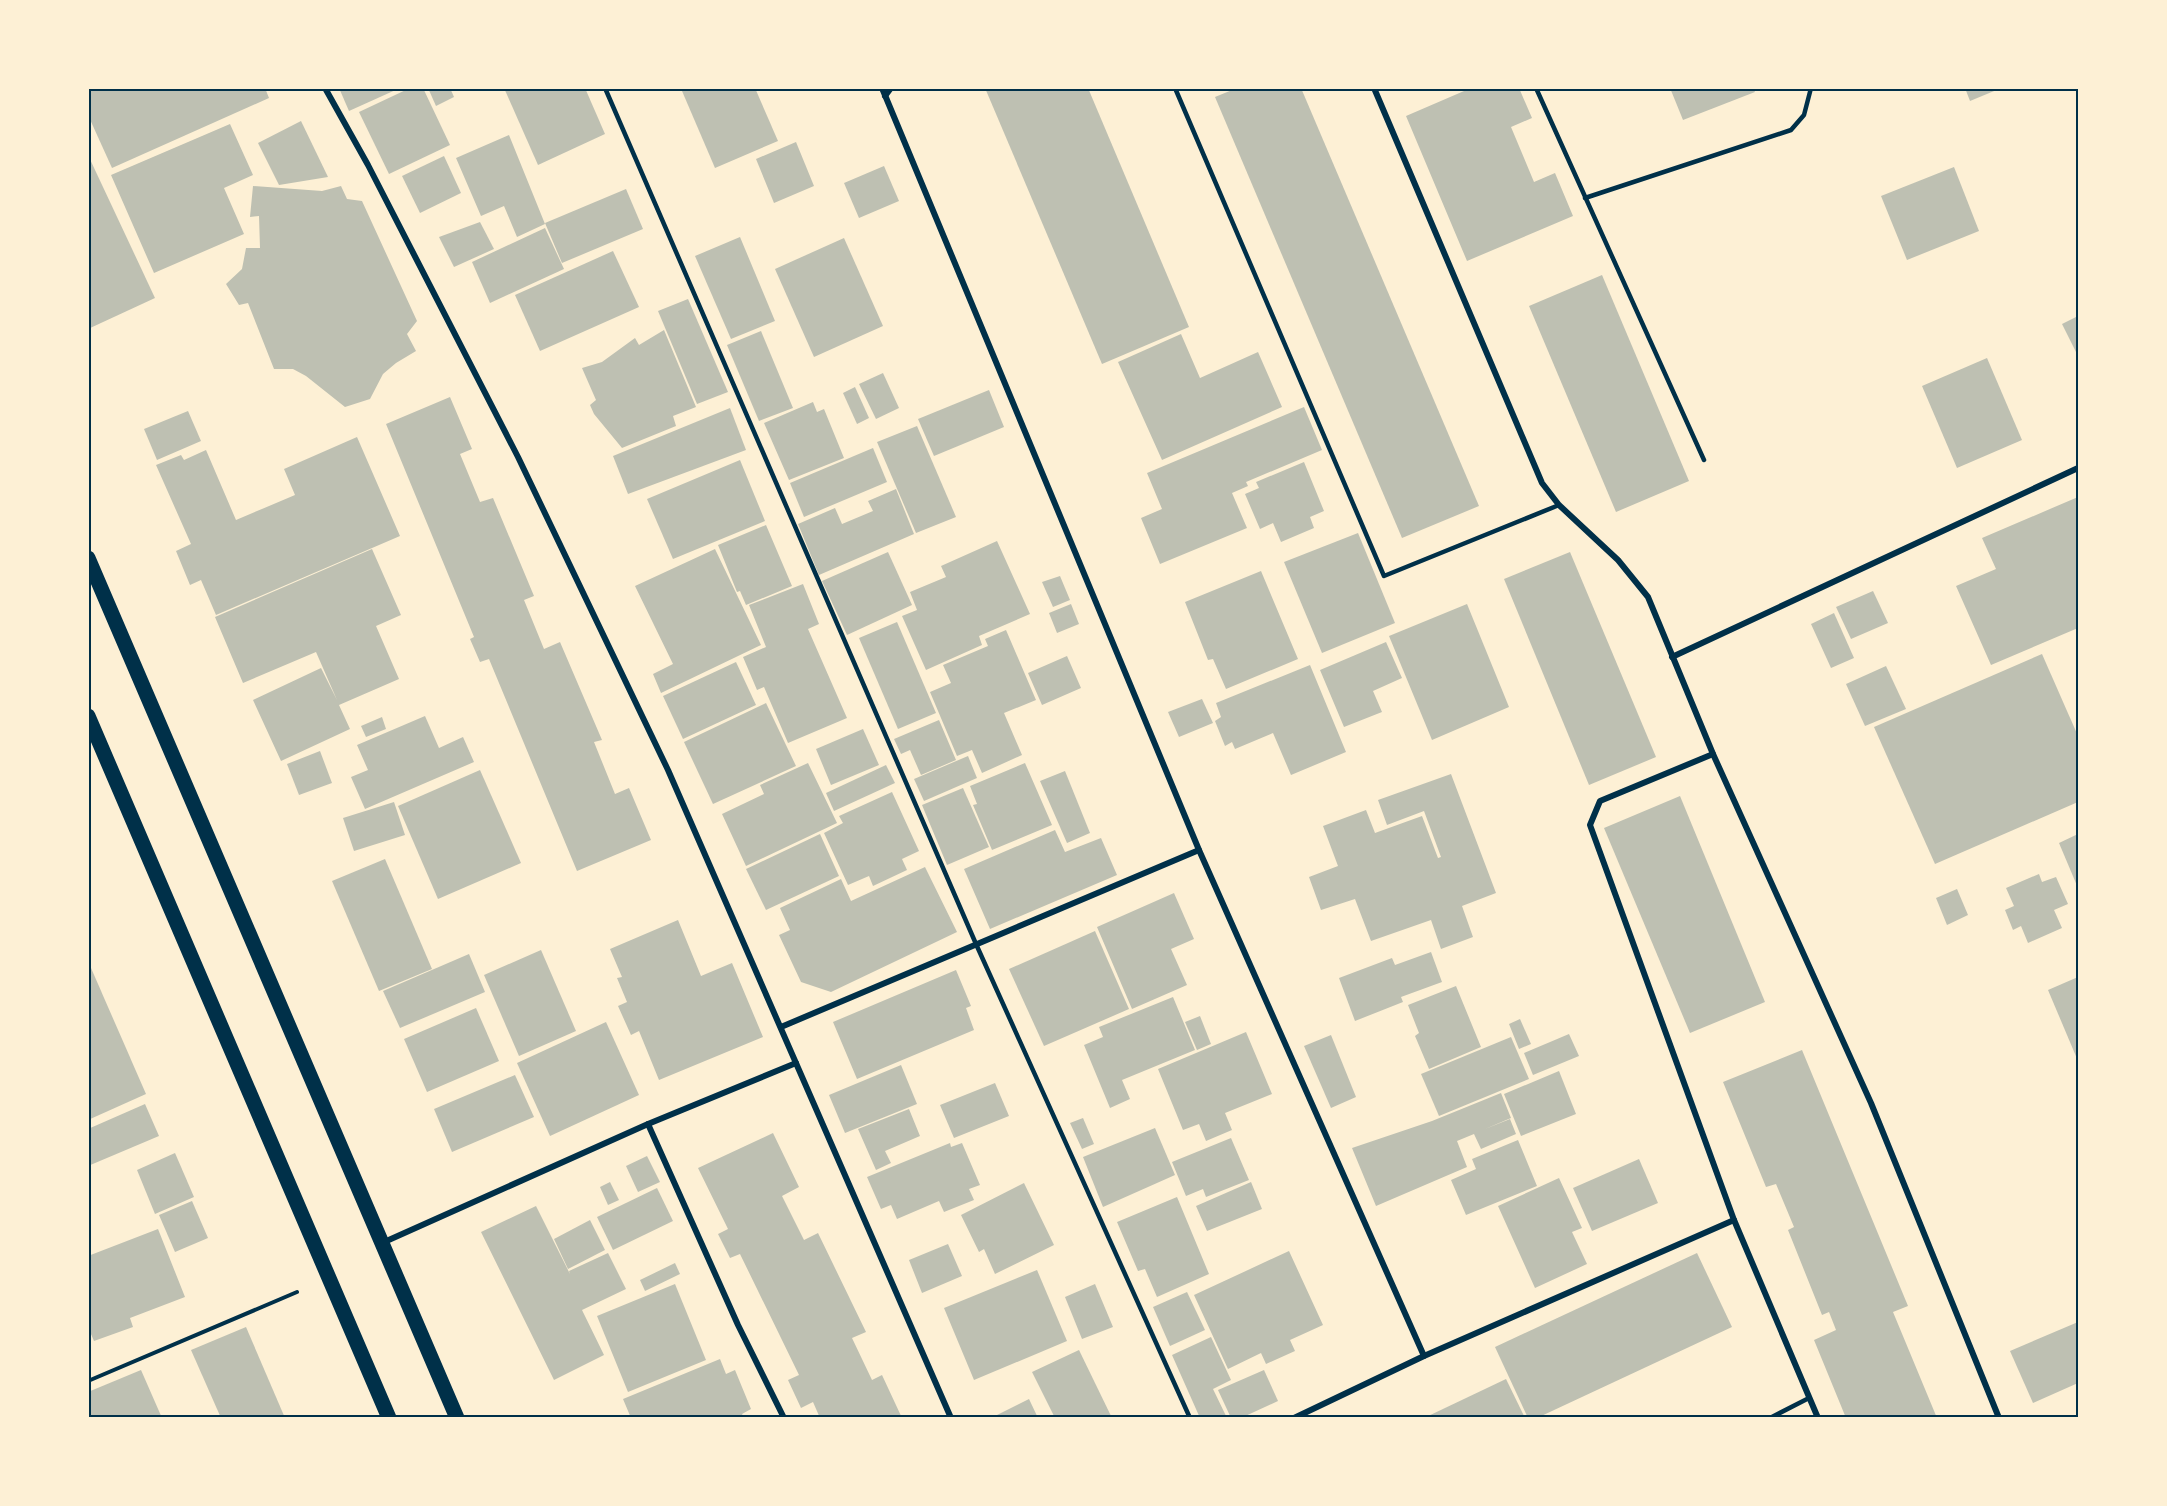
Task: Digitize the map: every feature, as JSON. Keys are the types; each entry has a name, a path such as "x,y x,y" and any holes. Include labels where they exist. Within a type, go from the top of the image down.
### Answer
{"main road":[{"path":"88,558 457,1418"},
{"path":"88,716 389,1418"}],"street":[{"path":"325,88 368,165 518,457 668,770 951,1418"},
{"path":"882,88 1199,850 1424,1356"},
{"path":"885,96 891,88"},
{"path":"1374,88 1542,483 1559,505 1618,560 1648,597 1713,754 1871,1103 1999,1418"},
{"path":"1672,657 2079,468"},
{"path":"1713,754 1600,801 1590,825 1734,1220 1818,1418"},
{"path":"781,1027 1199,850"},
{"path":"382,1244 648,1124 796,1063"},
{"path":"648,1124 738,1325 784,1418"},
{"path":"1294,1418 1424,1356 1734,1220"}],"lane":[{"path":"605,88 976,944 1190,1418"},
{"path":"1175,88 1384,576 1559,505"},
{"path":"1536,88 1704,460"},
{"path":"1585,198 1791,130 1804,115 1810,88"},
{"path":"1770,1418 1809,1398"}],"path":[{"path":"88,1381 329,1278"}],"building":[{"path":"88,88 265,88 269,98 112,168 88,115"},
{"path":"339,88 400,88 349,111"},
{"path":"410,88 423,88 450,145 389,174 359,112"},
{"path":"428,88 450,88 454,97 436,106"},
{"path":"504,88 585,88 605,134 538,165"},
{"path":"687,88 755,88 778,141 715,168 682,91"},
{"path":"985,88 1088,88 1189,327 1102,364"},
{"path":"1237,88 1301,88 1479,506 1402,538 1215,97"},
{"path":"1471,88 1519,88 1532,118 1511,127 1534,182 1555,173 1573,216 1467,261 1406,116"},
{"path":"1670,88 1753,88 1755,92 1683,120"},
{"path":"1965,88 1999,88 1999,89 1970,101"},
{"path":"301,121 328,177 279,185 258,143"},
{"path":"230,124 253,175 224,188 244,234 154,273 111,175"},
{"path":"509,135 545,224 517,237 504,206 481,216 456,158"},
{"path":"796,142 814,186 774,203 756,159"},
{"path":"88,155 155,298 88,329"},
{"path":"444,156 461,193 420,213 402,176"},
{"path":"884,166 899,201 859,218 844,183"},
{"path":"1954,167 1979,231 1907,260 1881,196"},
{"path":"253,186 322,191 341,186 347,199 362,201 417,321 407,334 416,351 383,374 370,399 345,407 306,376 293,369 274,369 248,303 239,305 226,284 242,269 246,248 260,248 259,216 250,217"},
{"path":"626,189 643,229 562,263 545,223"},
{"path":"480,222 494,249 454,267 439,237"},
{"path":"545,228 564,269 490,303 472,262"},
{"path":"740,237 775,321 731,339 695,256"},
{"path":"844,238 883,326 814,357 775,269"},
{"path":"613,251 639,307 540,351 515,295"},
{"path":"1602,275 1689,481 1616,512 1529,306"},
{"path":"688,299 728,392 697,404 658,311"},
{"path":"2078,316 2078,356 2062,324"},
{"path":"664,330 696,407 673,416 676,426 622,448 594,414 590,405 596,400 582,368 602,362 635,338 639,345"},
{"path":"761,331 793,408 759,421 727,345"},
{"path":"1181,334 1200,378 1258,352 1282,407 1162,460 1118,362"},
{"path":"1987,358 2022,440 1957,468 1922,386"},
{"path":"883,373 899,408 876,419 859,384"},
{"path":"855,387 869,418 857,424 843,393"},
{"path":"989,390 1004,427 934,456 918,419"},
{"path":"450,397 472,449 460,454 480,502 493,498 534,596 524,600 544,649 560,642 602,740 594,742 615,794 629,788 651,840 577,871 489,659 480,662 470,639 474,637 386,424"},
{"path":"813,402 817,412 824,409 844,458 789,480 764,423"},
{"path":"1304,407 1322,450 1246,482 1248,486 1232,493 1247,528 1160,564 1141,518 1162,509 1147,473"},
{"path":"730,408 746,450 628,494 613,456"},
{"path":"188,411 201,441 157,460 144,429"},
{"path":"917,426 956,517 916,533 877,442"},
{"path":"357,437 400,536 216,615 201,580 190,585 176,551 191,544 156,465 181,455 184,460 206,450 236,520 295,495 284,469"},
{"path":"873,448 887,482 804,517 790,483"},
{"path":"740,460 765,521 673,559 647,499"},
{"path":"1304,462 1324,511 1310,517 1314,528 1281,542 1273,523 1260,529 1245,494 1259,488 1256,482"},
{"path":"896,489 914,534 819,575 798,524 835,508 842,524 873,511 868,501"},
{"path":"2078,497 2078,628 1991,665 1956,586 1996,569 1982,538"},
{"path":"766,525 792,586 746,605 740,591 737,592 718,545"},
{"path":"1358,533 1395,623 1322,653 1284,562"},
{"path":"997,541 1030,614 979,636 982,645 926,670 902,616 917,610 910,592 946,577 941,566"},
{"path":"372,549 401,615 376,626 399,679 339,705 350,729 281,761 253,700 321,668 337,700 316,652 243,683 215,617"},
{"path":"715,549 761,645 661,693 653,674 673,664 635,586"},
{"path":"888,552 912,605 847,635 822,581"},
{"path":"1570,552 1656,757 1589,785 1504,579"},
{"path":"1261,571 1298,659 1226,689 1213,659 1208,660 1185,602"},
{"path":"1060,576 1070,600 1053,607 1042,582"},
{"path":"803,584 819,624 808,629 847,718 788,743 764,687 757,690 743,657 766,647 749,605"},
{"path":"1873,591 1888,623 1851,639 1836,607"},
{"path":"1071,604 1079,624 1057,633 1049,613"},
{"path":"1467,604 1509,707 1432,740 1389,636"},
{"path":"1834,613 1854,658 1831,668 1811,624"},
{"path":"897,622 936,713 898,729 859,638"},
{"path":"1006,630 1036,700 1004,713 1022,755 982,773 972,750 957,756 930,692 951,683 943,665 988,646 985,639"},
{"path":"1386,642 1402,678 1373,691 1382,712 1344,727 1320,670"},
{"path":"2042,654 2078,736 2078,802 1935,864 1874,727"},
{"path":"1067,656 1081,688 1042,705 1028,673"},
{"path":"736,662 756,705 683,739 663,696"},
{"path":"1310,665 1346,752 1291,775 1273,733 1235,749 1232,742 1225,746 1215,721 1221,717 1216,703"},
{"path":"1886,666 1906,709 1865,726 1846,684"},
{"path":"1202,699 1213,723 1179,737 1168,712"},
{"path":"766,703 796,766 713,804 684,742"},
{"path":"425,716 439,748 463,737 474,762 365,809 351,777 368,770 357,745"},
{"path":"382,717 386,729 366,737 361,726"},
{"path":"939,720 956,760 921,775 910,750 901,754 894,739"},
{"path":"863,729 879,765 831,785 816,749"},
{"path":"320,751 332,783 299,795 287,764"},
{"path":"968,756 977,778 924,801 914,779"},
{"path":"808,763 837,823 746,866 722,814 764,794 760,785"},
{"path":"1025,763 1052,825 992,850 973,805 977,804 970,786"},
{"path":"886,765 895,783 834,811 826,793"},
{"path":"480,770 521,863 438,899 398,806"},
{"path":"1065,771 1090,833 1067,843 1040,781"},
{"path":"1451,774 1496,893 1462,906 1473,937 1441,949 1431,920 1371,941 1355,899 1321,910 1309,877 1338,866 1323,826 1366,810 1375,833 1422,816 1438,858 1441,857 1424,811 1387,825 1378,800"},
{"path":"963,788 989,847 947,865 922,805"},
{"path":"892,792 919,851 902,859 907,870 873,886 869,876 848,885 824,833 843,823 839,816"},
{"path":"1680,796 1765,1002 1690,1033 1604,828"},
{"path":"394,802 405,835 354,851 343,818"},
{"path":"1055,830 1065,852 1101,838 1117,875 990,929 964,869"},
{"path":"820,834 839,876 766,910 746,869"},
{"path":"2078,834 2078,888 2059,843"},
{"path":"385,859 432,969 379,991 332,881"},
{"path":"925,867 957,932 831,992 801,982 779,935 790,930 780,908 841,879 851,901"},
{"path":"2039,874 2042,882 2056,877 2068,904 2054,910 2062,928 2028,943 2021,926 2013,930 2005,910 2014,906 2006,888"},
{"path":"1957,889 1968,915 1947,925 1936,898"},
{"path":"1174,893 1194,939 1171,949 1187,985 1132,1009 1097,927"},
{"path":"678,920 701,976 732,963 763,1037 659,1080 639,1031 631,1035 618,1006 627,1002 617,978 622,977 610,949"},
{"path":"1095,931 1129,1009 1044,1046 1009,969"},
{"path":"541,950 576,1031 519,1056 484,975"},
{"path":"1431,952 1442,982 1401,997 1403,1002 1355,1021 1339,978 1392,958 1395,965"},
{"path":"469,954 485,992 400,1028 383,991"},
{"path":"91,968 146,1094 88,1120 88,969"},
{"path":"956,970 971,1006 966,1008 974,1030 857,1079 833,1022"},
{"path":"2078,977 2078,1061 2048,990"},
{"path":"1456,986 1481,1047 1429,1069 1415,1036 1419,1033 1408,1005"},
{"path":"1173,997 1195,1050 1122,1080 1130,1099 1110,1108 1084,1045 1103,1037 1099,1027"},
{"path":"476,1008 499,1061 427,1092 404,1039"},
{"path":"1200,1016 1211,1044 1197,1050 1185,1022"},
{"path":"1520,1019 1531,1044 1519,1049 1509,1024"},
{"path":"606,1022 639,1095 550,1136 517,1063"},
{"path":"1246,1032 1272,1094 1225,1113 1232,1130 1206,1141 1199,1124 1183,1130 1158,1069"},
{"path":"1569,1034 1579,1056 1533,1075 1524,1053"},
{"path":"1331,1035 1356,1097 1331,1108 1304,1046"},
{"path":"1511,1037 1529,1079 1439,1116 1421,1074"},
{"path":"1802,1050 1908,1306 1893,1312 1937,1418 1846,1418 1814,1340 1836,1330 1829,1312 1822,1315 1788,1230 1794,1227 1776,1184 1766,1187 1723,1082"},
{"path":"901,1065 917,1104 845,1133 829,1095"},
{"path":"1559,1071 1576,1114 1521,1136 1504,1094"},
{"path":"515,1075 534,1117 452,1152 434,1109"},
{"path":"995,1083 1009,1116 954,1138 940,1105"},
{"path":"1501,1093 1511,1118 1485,1129 1510,1119 1516,1134 1481,1149 1474,1134 1457,1141 1467,1167 1376,1206 1352,1148 1432,1121"},
{"path":"145,1104 159,1136 88,1166 88,1129"},
{"path":"909,1109 920,1136 885,1151 891,1163 876,1170 858,1129"},
{"path":"1083,1118 1094,1144 1082,1149 1070,1123"},
{"path":"1155,1128 1175,1175 1103,1207 1083,1157"},
{"path":"773,1133 799,1187 782,1196 804,1240 818,1233 866,1332 852,1338 872,1380 882,1375 902,1418 820,1418 813,1402 801,1408 788,1380 799,1375 740,1254 730,1258 718,1234 728,1229 698,1168"},
{"path":"1231,1138 1249,1180 1206,1197 1203,1189 1186,1196 1172,1162"},
{"path":"1518,1140 1537,1186 1466,1215 1451,1180 1476,1169 1472,1159"},
{"path":"950,1143 951,1147 962,1143 980,1185 969,1189 974,1200 944,1212 939,1201 897,1219 891,1205 881,1209 867,1177"},
{"path":"175,1153 194,1197 155,1214 137,1170"},
{"path":"647,1156 660,1182 638,1192 626,1166"},
{"path":"1639,1159 1658,1203 1592,1231 1573,1188"},
{"path":"1559,1178 1582,1228 1572,1232 1587,1264 1535,1288 1498,1206"},
{"path":"610,1182 619,1200 608,1205 600,1187"},
{"path":"1251,1182 1262,1209 1207,1231 1196,1206"},
{"path":"1024,1183 1054,1245 995,1274 984,1249 979,1252 961,1215"},
{"path":"657,1188 673,1221 613,1250 597,1217"},
{"path":"1177,1197 1209,1274 1157,1297 1145,1269 1138,1271 1117,1222"},
{"path":"192,1201 208,1238 175,1252 159,1215"},
{"path":"536,1206 570,1274 569,1271 608,1253 626,1289 582,1310 604,1355 554,1380 481,1232"},
{"path":"590,1220 605,1250 568,1269 554,1239"},
{"path":"158,1229 185,1297 130,1318 133,1327 94,1341 88,1327 88,1256"},
{"path":"948,1244 962,1276 922,1293 909,1260"},
{"path":"1289,1251 1323,1325 1290,1340 1295,1351 1266,1364 1261,1353 1228,1369 1194,1295"},
{"path":"1697,1253 1732,1327 1537,1418 1528,1418 1495,1347"},
{"path":"675,1263 680,1274 645,1291 640,1280"},
{"path":"1037,1270 1067,1341 974,1380 944,1308"},
{"path":"675,1284 706,1360 628,1392 597,1316"},
{"path":"1095,1284 1113,1327 1082,1339 1065,1297"},
{"path":"1187,1292 1205,1330 1170,1346 1153,1307"},
{"path":"2078,1322 2078,1383 2033,1403 2010,1351"},
{"path":"246,1327 285,1418 221,1418 191,1350"},
{"path":"1211,1337 1231,1380 1213,1389 1227,1418 1200,1418 1172,1355"},
{"path":"1079,1350 1112,1418 1055,1418 1032,1372"},
{"path":"720,1359 726,1374 735,1370 751,1409 742,1414 744,1418 631,1418 623,1399"},
{"path":"141,1370 162,1418 88,1418 88,1392"},
{"path":"1264,1370 1278,1401 1241,1418 1231,1418 1218,1390"},
{"path":"1506,1379 1525,1418 1424,1418"},
{"path":"1029,1399 1038,1418 991,1418"}]}
